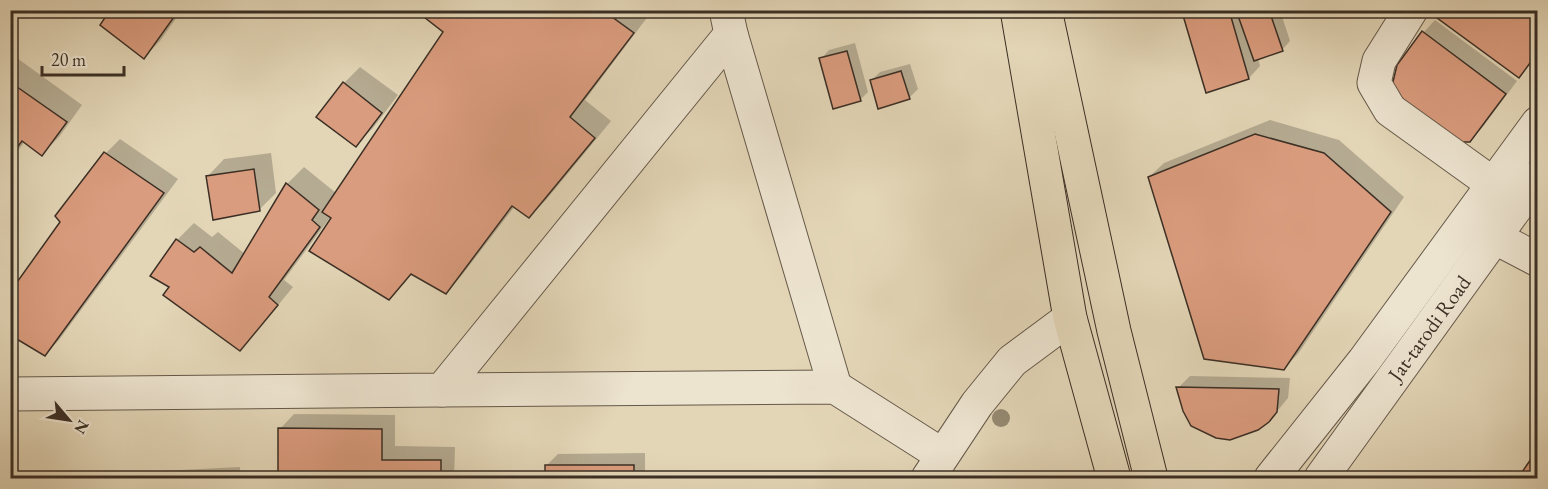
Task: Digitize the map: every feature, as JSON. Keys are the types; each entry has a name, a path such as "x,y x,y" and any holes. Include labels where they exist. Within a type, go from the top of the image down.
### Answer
{"main road":[{"path":"1017,10 1070,318 1114,478"},
{"path":"1046,10 1114,331 1151,478"}],"street":[{"path":"1410,10 1379,61 1374,83 1390,110 1516,188"},
{"path":"729,22 835,387 935,467 977,404 1012,361 1070,318"},
{"path":"442,390 729,22"},
{"path":"1272,478 1364,361 1469,217 1516,188 1538,123"},
{"name":"Jat-tarodi Road","path":"1321,478 1494,237 1516,188"},
{"path":"1469,217 1494,237 1538,260"},
{"path":"10,394 835,387"}],"building":[{"path":"110,10 179,10 144,59 100,25"},
{"path":"415,10 610,10 608,14 634,33 570,117 595,138 529,218 512,206 446,294 411,274 389,300 309,251 331,218 322,212 443,32"},
{"path":"1185,10 1229,10 1249,79 1206,93 1182,12"},
{"path":"1236,10 1269,10 1283,51 1254,61"},
{"path":"1436,10 1533,10 1538,14 1538,52 1519,78 1433,15"},
{"path":"1422,31 1506,94 1470,142 1459,142 1391,90 1397,65"},
{"path":"847,51 861,101 833,109 819,58"},
{"path":"901,71 910,99 878,109 870,80"},
{"path":"10,82 67,122 42,156 22,141 10,157"},
{"path":"343,82 382,113 356,147 316,117"},
{"path":"1255,134 1324,153 1391,212 1284,370 1204,359 1148,177"},
{"path":"104,152 164,193 45,356 10,335 10,292 60,222 55,216"},
{"path":"254,169 260,211 213,220 206,176"},
{"path":"286,183 319,210 312,220 320,227 269,297 278,305 240,351 163,295 169,287 150,276 176,239 194,252 200,247 232,273"},
{"path":"1176,387 1279,389 1277,412 1258,430 1230,440 1216,438 1191,426 1183,411"},
{"path":"278,428 382,429 382,460 441,460 441,478 278,478"},
{"path":"1538,449 1538,478 1531,478 1522,472"},
{"path":"545,465 634,465 634,478 545,478"}]}
